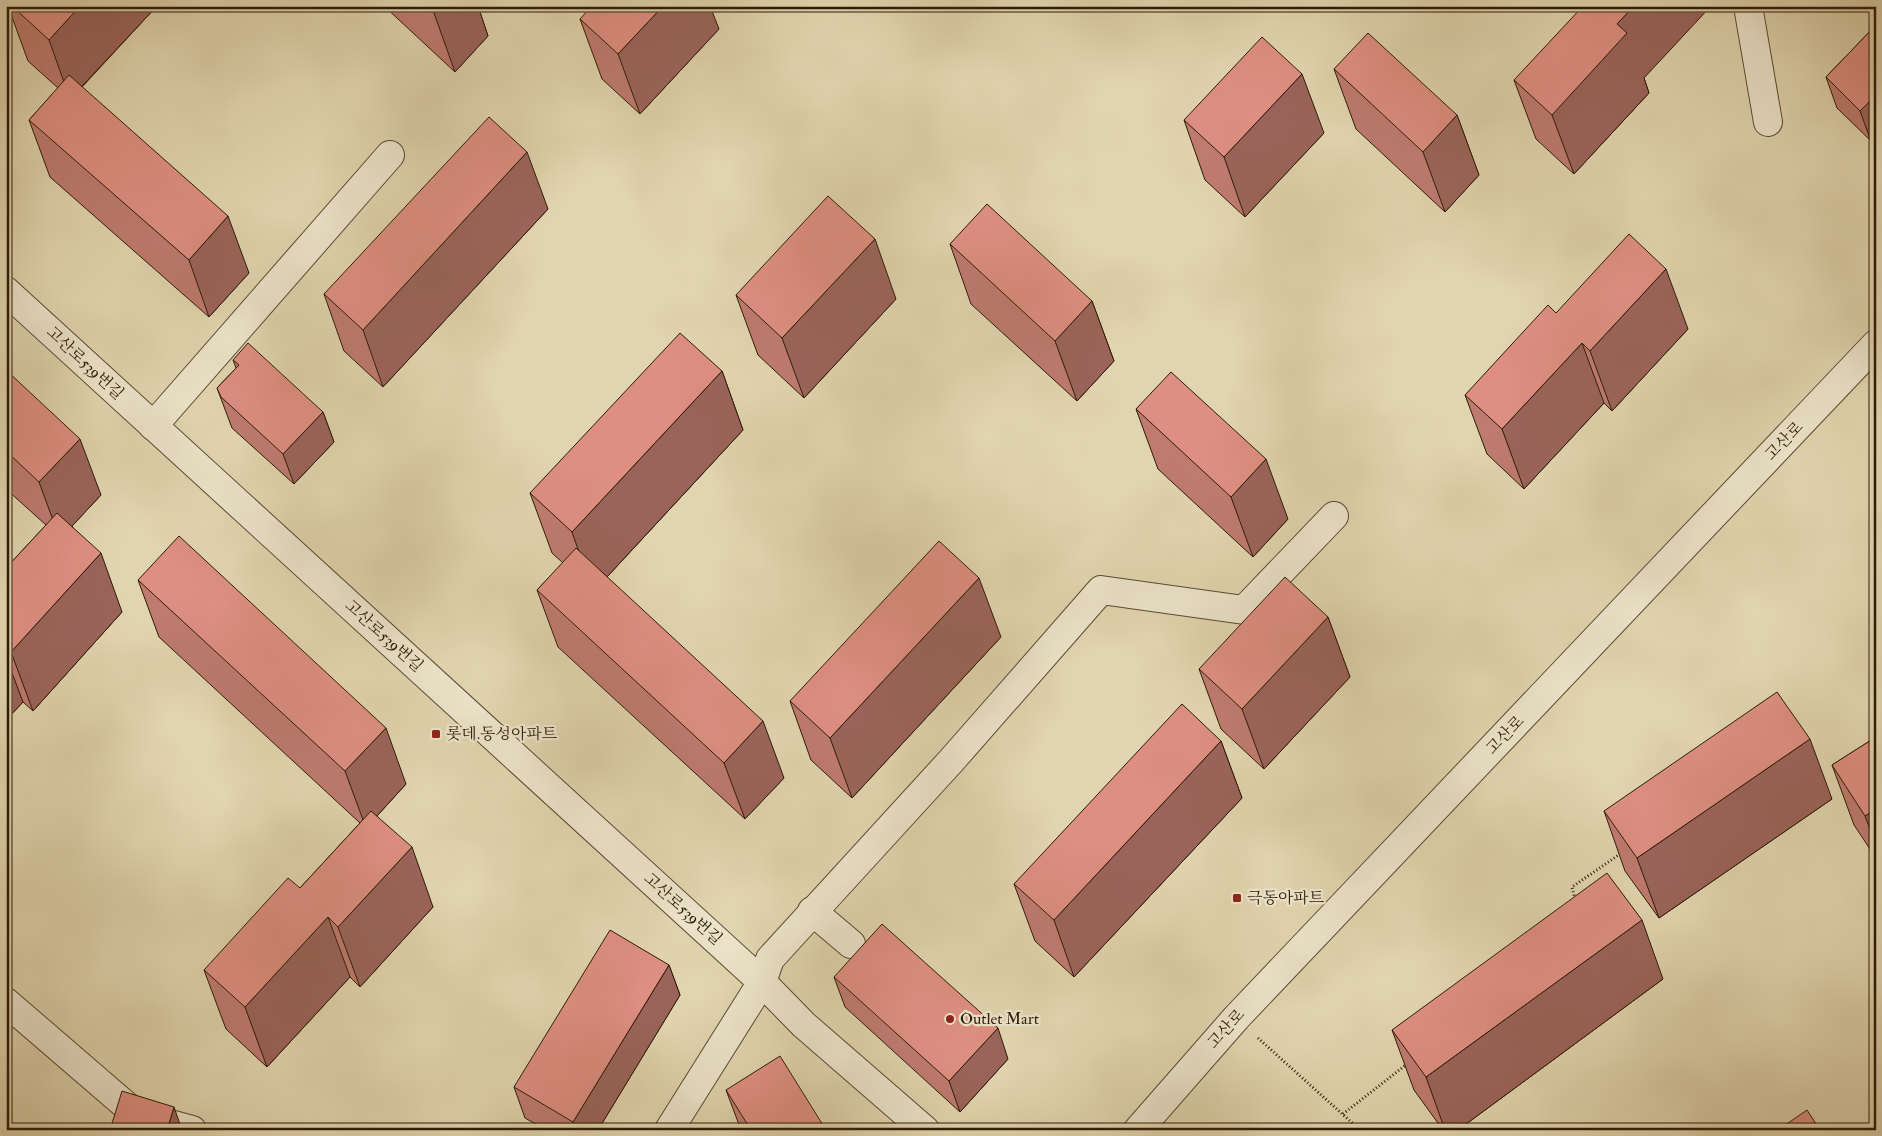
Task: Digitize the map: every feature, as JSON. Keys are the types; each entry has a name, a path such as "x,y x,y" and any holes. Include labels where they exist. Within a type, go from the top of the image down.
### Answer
{"street":[{"path":"1748,6 1768,122"},
{"path":"154,426 390,155"},
{"name":"고산로539번길","path":"6,290 762,982 804,1025 925,1130"},
{"name":"고산로","path":"1138,1130 1236,1018 1876,344"},
{"path":"669,1130 762,982 770,959 812,911 951,762 1101,590 1244,610 1334,516"},
{"path":"812,911 851,944"},
{"path":"6,1002 137,1116 192,1130"}],"path":[{"path":"1577,904 1572,887 1628,848"},
{"path":"1236,1018 1360,1130"},
{"path":"1342,1114 1413,1060"}],"building":[{"path":"12,6 80,6 49,40"},
{"path":"427,6 439,6 434,13"},
{"path":"592,6 663,6 618,54 580,19"},
{"path":"1583,6 1634,6 1617,24 1627,33 1552,115 1514,80"},
{"path":"1876,25 1876,95 1860,111 1826,77"},
{"path":"1368,33 1457,115 1423,152 1334,69"},
{"path":"1262,37 1302,74 1224,157 1184,120"},
{"path":"69,75 228,216 189,260 29,120"},
{"path":"489,117 527,152 363,330 324,294"},
{"path":"828,196 875,239 782,338 736,295"},
{"path":"987,204 1092,301 1055,341 950,244"},
{"path":"1629,234 1666,269 1590,351 1582,343 1502,429 1465,395 1548,305 1556,313"},
{"path":"680,333 722,371 572,532 530,493"},
{"path":"248,343 323,412 283,454 221,397 217,388 239,365 233,360"},
{"path":"6,370 80,439 39,482 6,451"},
{"path":"1171,372 1266,459 1231,497 1136,409"},
{"path":"57,513 101,553 11,652 6,648 6,568"},
{"path":"179,536 386,728 345,771 138,580"},
{"path":"939,541 979,578 830,738 790,701"},
{"path":"576,548 763,721 724,763 537,590"},
{"path":"1285,577 1328,617 1242,709 1199,669"},
{"path":"1777,692 1810,739 1637,858 1604,811"},
{"path":"1182,704 1221,741 1054,920 1014,884"},
{"path":"1876,737 1876,809 1865,816 1832,765"},
{"path":"371,811 412,847 338,927 328,917 245,1007 204,970 288,878 300,888"},
{"path":"1607,873 1642,920 1426,1077 1392,1030"},
{"path":"882,924 998,1028 949,1081 834,977"},
{"path":"610,930 669,965 573,1122 514,1087"},
{"path":"780,1056 826,1130 751,1130 726,1090"},
{"path":"122,1091 174,1107 167,1130 110,1130"},
{"path":"1807,1110 1820,1130 1778,1130"}],"place":[{"name":"롯데.동성아파트","path":"436,734"},
{"name":"극동아파트","path":"1237,898"},
{"name":"Outlet Mart","path":"950,1019"}]}
